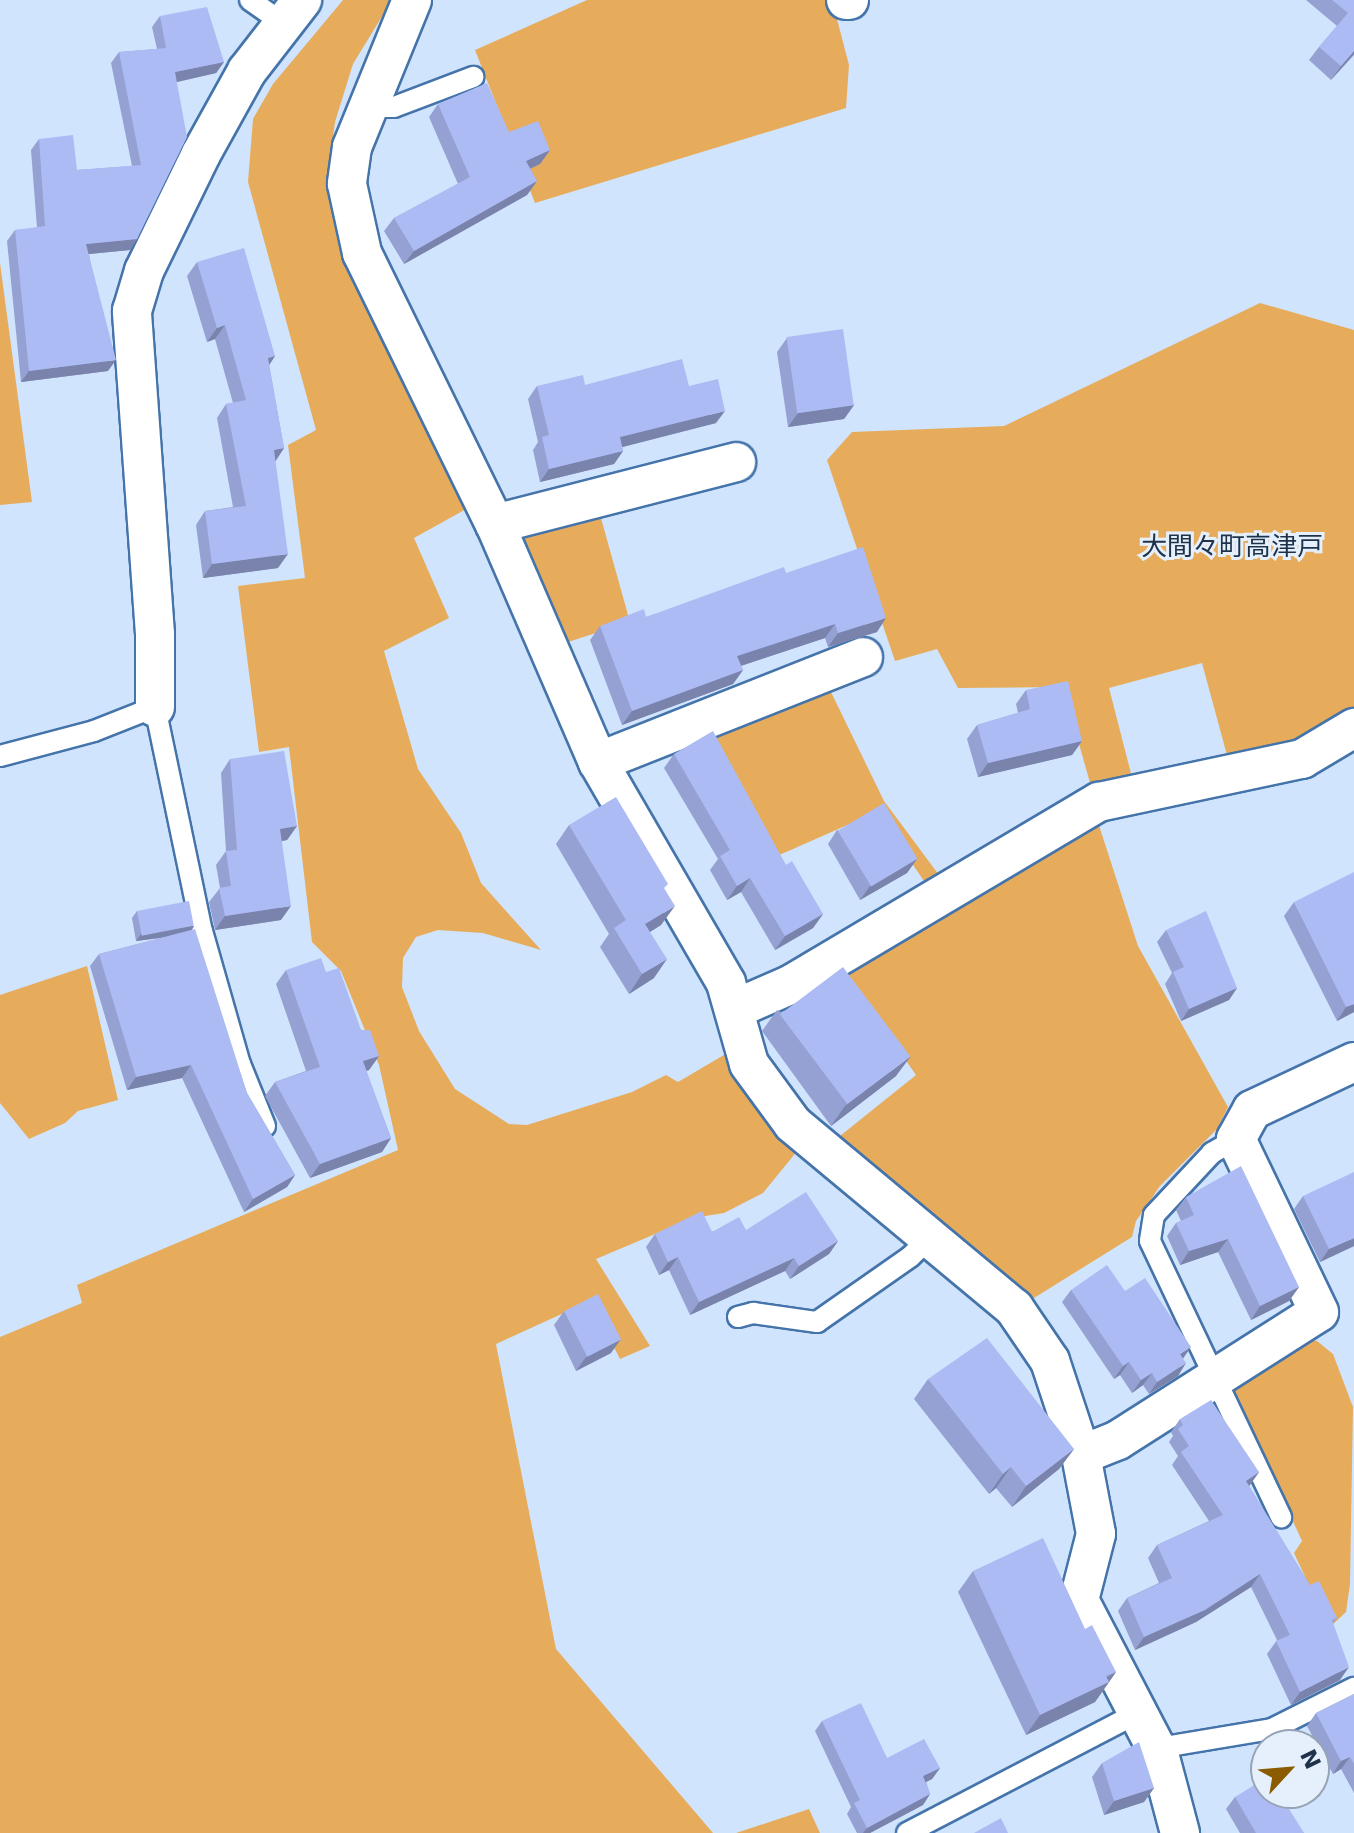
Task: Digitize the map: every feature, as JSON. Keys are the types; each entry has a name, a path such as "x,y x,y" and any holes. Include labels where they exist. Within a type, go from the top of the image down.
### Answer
{"street":[{"path":"412,0 352,147 347,184 362,253 495,524 598,762 708,948 735,1009 749,1064 782,1112 1014,1308 1034,1334 1054,1373 1081,1455 1096,1534 1079,1600 1159,1754 1180,1833"},
{"path":"155,707 155,634 132,311 144,271 201,154 292,11"},
{"path":"495,524 736,462"},
{"path":"598,762 863,657"},
{"path":"735,1009 792,984 1088,807 1119,795 1302,759 1354,728"},
{"path":"1081,1455 1118,1440 1319,1312 1236,1139 1252,1110 1354,1062"}],"lane":[{"path":"250,0 292,11"},
{"path":"367,107 394,107 473,77"},
{"path":"0,756 104,728 155,707 204,939 255,1107 276,1144"},
{"path":"1236,1139 1212,1153 1154,1215 1150,1241 1281,1517"},
{"path":"738,1317 753,1313 817,1322 932,1236"},
{"path":"1159,1754 1170,1746 1272,1729 1354,1688"},
{"path":"907,1833 1139,1712"}],"shaded area":[{"path":"343,0 392,0 353,64 335,122 328,172 339,234 468,508 414,538 449,618 384,651 418,769 461,833 481,883 541,950 483,933 438,930 416,937 403,958 402,987 419,1031 455,1089 509,1124 527,1125 632,1092 666,1075 678,1082 729,1052 798,1150 763,1193 724,1213 693,1218 596,1259 650,1346 620,1359 590,1301 496,1344 556,1649 713,1833 0,1833 0,1337 82,1303 77,1285 398,1150 379,1065 341,971 312,942 289,747 259,752 238,586 305,578 288,445 316,430 248,182 253,119 273,84"},
{"path":"587,0 832,0 849,65 846,108 535,203 475,50"},
{"path":"0,263 32,502 0,505"},
{"path":"1260,303 1354,330 1354,708 1304,749 1228,759 1202,663 1109,688 1134,785 1092,790 1063,687 958,688 937,649 895,661 827,460 852,432 1004,426"},
{"path":"599,511 630,622 568,642 522,540 532,527"},
{"path":"829,688 884,801 939,875 926,884 877,812 777,856 709,737"},
{"path":"1096,816 1138,946 1228,1107 1217,1129 1160,1186 1136,1221 1132,1237 1034,1298 835,1140 916,1075 841,968"},
{"path":"87,966 118,1100 78,1111 65,1123 29,1139 0,1103 0,995"},
{"path":"1303,1338 1317,1341 1333,1354 1353,1407 1350,1584 1346,1612 1329,1628 1294,1553 1302,1541 1232,1388"},
{"path":"809,1809 820,1833 736,1833"}],"building":[{"path":"1332,0 1354,0 1354,51 1341,66 1319,47 1348,13"},
{"path":"207,7 224,62 175,72 187,137 137,239 86,244 116,360 29,371 15,230 45,226 39,139 73,135 77,170 141,165 119,52 166,48 160,16"},
{"path":"487,83 509,132 538,121 550,150 526,161 537,181 414,251 394,218 470,177 438,104"},
{"path":"244,248 275,356 268,358 284,448 274,450 288,554 212,564 205,511 246,506 226,404 246,400 225,325 217,328 197,262"},
{"path":"843,329 854,405 797,413 787,337"},
{"path":"682,359 689,386 718,379 725,411 620,437 623,451 549,469 542,437 549,435 537,386 583,375 585,385"},
{"path":"863,547 886,618 838,633 835,624 737,656 743,670 632,711 600,626 644,609 646,617 784,567 786,573"},
{"path":"1068,681 1082,741 988,763 977,725 1030,709 1026,690"},
{"path":"713,731 786,865 792,861 823,914 785,936 750,878 737,886 720,856 730,850 674,754"},
{"path":"284,751 297,826 280,829 291,906 225,916 219,888 231,886 226,851 237,850 230,759"},
{"path":"616,797 668,884 664,888 675,906 645,924 667,959 642,974 614,928 626,920 569,825"},
{"path":"884,803 917,859 871,887 838,831"},
{"path":"1354,872 1354,1004 1346,1007 1294,902"},
{"path":"189,901 194,926 142,936 137,911"},
{"path":"1206,911 1237,988 1189,1009 1173,972 1184,967 1166,930"},
{"path":"195,929 247,1093 295,1175 253,1199 191,1065 136,1077 99,954"},
{"path":"321,958 326,972 339,968 361,1030 370,1030 379,1056 363,1061 391,1138 320,1164 275,1082 320,1067 286,970"},
{"path":"843,967 910,1056 847,1104 780,1015"},
{"path":"1241,1166 1299,1287 1260,1306 1228,1239 1189,1251 1176,1223 1194,1215 1186,1197"},
{"path":"1354,1172 1354,1238 1329,1249 1303,1196"},
{"path":"806,1192 838,1241 799,1266 794,1258 699,1302 678,1257 668,1262 655,1234 702,1211 712,1232 739,1217 746,1230"},
{"path":"1107,1265 1125,1291 1145,1278 1191,1347 1180,1354 1186,1363 1157,1382 1152,1373 1141,1380 1129,1362 1123,1366 1071,1290"},
{"path":"598,1294 621,1339 587,1357 564,1311"},
{"path":"987,1338 1074,1449 1026,1486 1011,1467 1003,1474 928,1379"},
{"path":"1211,1400 1259,1472 1246,1481 1310,1585 1319,1581 1337,1618 1332,1620 1349,1667 1300,1692 1276,1641 1290,1635 1260,1574 1205,1610 1144,1637 1127,1598 1172,1578 1157,1545 1223,1515 1181,1452 1189,1446 1178,1429 1183,1425 1180,1419"},
{"path":"1043,1538 1085,1629 1092,1625 1116,1672 1106,1676 1109,1682 1040,1715 973,1571"},
{"path":"1354,1694 1354,1764 1350,1757 1341,1761 1330,1740 1330,1729 1324,1729 1316,1713"},
{"path":"861,1703 887,1758 924,1739 940,1768 923,1776 930,1794 867,1828 854,1803 860,1800 822,1721"},
{"path":"1139,1742 1154,1788 1114,1801 1102,1763"},
{"path":"1250,1788 1250,1809 1289,1809 1304,1833 1256,1833 1235,1797"},
{"path":"1001,1818 1008,1833 974,1833"}],"district":[{"name":"大間々町高津戸","path":"1232,547"}]}
